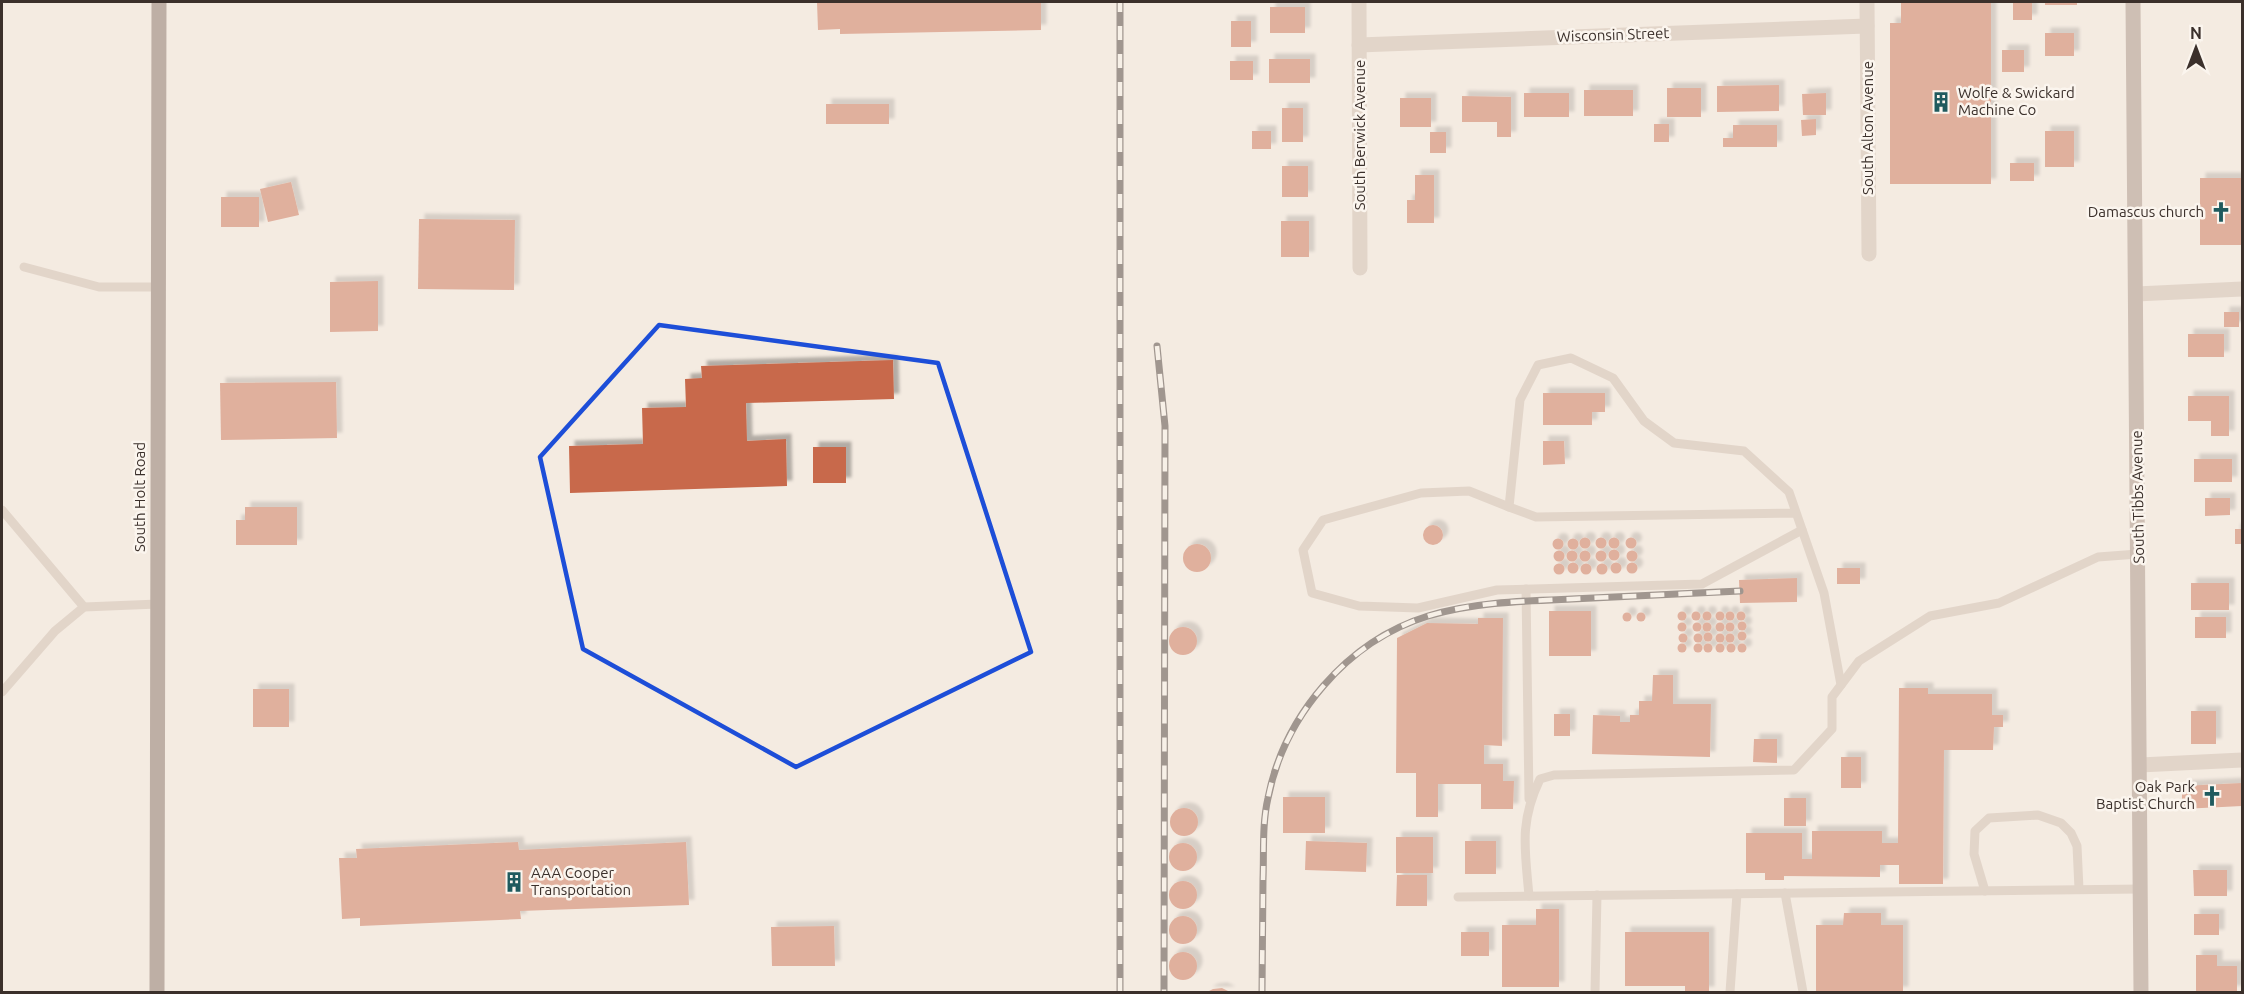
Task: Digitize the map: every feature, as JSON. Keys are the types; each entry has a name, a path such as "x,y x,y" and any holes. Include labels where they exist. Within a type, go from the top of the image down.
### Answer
{"main road":[{"name":"South Holt Road","path":"157,993 159,2"},
{"name":"South Tibbs Avenue","path":"2133,2 2141,993"}],"street":[{"name":"South Berwick Avenue","path":"1359,2 1360,268"},
{"name":"South Alton Avenue","path":"1867,2 1869,254"},
{"name":"Wisconsin Street","path":"1359,45 1867,26"},
{"path":"2136,294 2242,289"},
{"path":"2140,765 2242,760"}],"lane":[{"path":"24,267 99,287 158,287"},
{"path":"1509,507 1520,400 1538,365 1571,358 1613,378 1644,421 1674,443 1744,451 1789,492 1824,593 1841,685"},
{"path":"1796,513 1536,517 1469,491 1421,493 1323,520 1303,550 1312,593 1359,606 1418,608 1497,590 1702,584 1802,530"},
{"path":"2,510 84,607"},
{"path":"1529,802 1540,779 1554,775 1659,775 1794,770 1832,729 1832,697 1859,661 1930,616 1999,603 2098,557 2138,554"},
{"path":"1526,589 1529,802 1523,833 1529,896"},
{"path":"2,692 56,631 84,607 158,604"},
{"path":"1985,891 1974,854 1975,831 1989,818 2038,815 2061,823 2071,833 2077,846 2079,889"},
{"path":"1458,897 2141,889"},
{"path":"1730,993 1737,894"},
{"path":"1785,894 1803,993"},
{"path":"1595,993 1597,896"}],"highlighted area":[{"path":"659,325 938,363 1031,652 796,767 583,649 540,457"}],"building":[{"path":"817,2 1041,2 1041,30 840,34 840,29 818,30"},
{"name":"Wolfe & Swickard Machine Co","path":"1901,2 1991,2 1991,184 1890,184 1890,23 1901,23"},
{"path":"2013,2 2032,2 2032,20 2013,20"},
{"path":"2045,2 2077,2 2077,5 2045,5"},
{"path":"1270,7 1305,7 1305,33 1270,33"},
{"path":"1231,21 1251,21 1251,47 1231,47"},
{"path":"2045,33 2074,33 2074,56 2045,56"},
{"path":"2002,50 2024,50 2024,72 2002,72"},
{"path":"1269,59 1310,59 1310,83 1269,83"},
{"path":"1230,61 1253,61 1253,80 1230,80"},
{"path":"1779,85 1779,111 1717,112 1717,86"},
{"path":"1667,88 1701,88 1701,117 1667,117"},
{"path":"1584,90 1633,90 1633,116 1584,116"},
{"path":"1524,93 1569,93 1569,117 1524,117"},
{"path":"1826,93 1826,115 1803,115 1802,94"},
{"path":"1462,96 1511,97 1511,137 1497,137 1497,122 1462,122"},
{"path":"1400,98 1431,98 1431,127 1400,127"},
{"path":"826,104 889,104 889,124 826,124"},
{"path":"1282,108 1303,108 1303,142 1282,142"},
{"path":"1816,119 1816,135 1802,136 1801,120"},
{"path":"1654,124 1669,124 1669,142 1654,142"},
{"path":"1733,125 1777,125 1777,147 1723,147 1723,138 1733,138"},
{"path":"1252,131 1271,131 1271,149 1252,149"},
{"path":"2045,131 2074,131 2074,167 2045,167"},
{"path":"1430,132 1446,132 1446,153 1430,153"},
{"path":"2010,163 2034,163 2034,181 2010,181"},
{"path":"1282,166 1308,166 1308,197 1282,197"},
{"path":"1415,175 1434,175 1434,223 1407,223 1407,200 1415,200"},
{"name":"Damascus church","path":"2200,178 2242,178 2242,245 2200,245"},
{"path":"291,182 299,215 268,222 260,189"},
{"path":"221,197 259,197 259,227 221,227"},
{"path":"419,219 515,220 514,290 418,289"},
{"path":"1281,221 1309,221 1309,257 1281,257"},
{"path":"378,281 378,331 330,332 330,282"},
{"path":"2224,312 2239,312 2239,327 2224,327"},
{"path":"2188,334 2224,334 2224,357 2188,357"},
{"path":"893,360 894,399 746,403 747,441 786,439 787,486 570,493 569,446 643,444 642,408 686,407 685,379 702,378 701,366"},
{"path":"336,382 337,438 221,440 220,383"},
{"path":"1543,393 1605,393 1605,412 1592,412 1592,425 1543,425"},
{"path":"2188,396 2229,396 2229,436 2211,436 2211,421 2188,421"},
{"path":"1543,441 1564,441 1565,464 1543,465"},
{"path":"813,447 846,447 846,483 813,483"},
{"path":"2194,459 2232,459 2232,482 2194,482"},
{"path":"2205,498 2230,498 2230,515 2205,516"},
{"path":"245,507 297,507 297,545 236,545 236,520 245,520"},
{"path":"1433,525 1440,528 1443,535 1440,542 1433,545 1426,542 1423,535 1426,528"},
{"path":"2235,529 2242,529 2242,544 2235,544"},
{"path":"1585,538 1589,539 1589,547 1585,548 1581,547 1580,543 1581,539"},
{"path":"1601,538 1605,539 1605,547 1601,548 1597,547 1596,543 1597,539"},
{"path":"1614,538 1618,539 1618,547 1614,548 1610,547 1609,543 1610,539"},
{"path":"1631,538 1635,539 1635,547 1631,548 1627,547 1626,543 1627,539"},
{"path":"1558,539 1562,540 1562,548 1558,549 1554,548 1553,544 1554,540"},
{"path":"1573,539 1577,540 1577,548 1573,549 1569,548 1568,544 1569,540"},
{"path":"1197,544 1207,548 1211,558 1207,568 1197,572 1187,568 1183,558 1187,548"},
{"path":"1614,550 1618,551 1618,559 1614,560 1610,559 1609,555 1610,551"},
{"path":"1559,551 1563,552 1563,560 1559,561 1555,560 1554,556 1555,552"},
{"path":"1572,551 1576,552 1576,560 1572,561 1568,560 1567,556 1568,552"},
{"path":"1585,551 1589,552 1589,560 1585,561 1581,560 1580,556 1581,552"},
{"path":"1601,551 1605,552 1605,560 1601,561 1597,560 1596,556 1597,552"},
{"path":"1632,551 1636,552 1636,560 1632,561 1628,560 1627,556 1628,552"},
{"path":"1573,563 1577,564 1577,572 1573,573 1569,572 1568,568 1569,564"},
{"path":"1616,563 1620,564 1620,572 1616,573 1612,572 1611,568 1612,564"},
{"path":"1632,563 1636,564 1636,572 1632,573 1628,572 1627,568 1628,564"},
{"path":"1559,564 1563,565 1563,573 1559,574 1555,573 1554,569 1555,565"},
{"path":"1586,564 1590,565 1590,573 1586,574 1582,573 1581,569 1582,565"},
{"path":"1602,564 1606,565 1606,573 1602,574 1598,573 1597,569 1598,565"},
{"path":"1837,568 1860,568 1860,584 1837,584"},
{"path":"1797,578 1797,602 1740,603 1739,580"},
{"path":"2191,583 2229,583 2229,610 2191,610"},
{"path":"1549,611 1591,611 1591,656 1549,656"},
{"path":"1682,612 1686,616 1682,620 1678,616"},
{"path":"1696,612 1700,616 1696,620 1692,616"},
{"path":"1707,612 1711,616 1707,620 1703,616"},
{"path":"1720,612 1724,616 1720,620 1716,616"},
{"path":"1730,612 1734,616 1730,620 1726,616"},
{"path":"1741,612 1745,616 1741,620 1737,616"},
{"path":"1627,613 1631,617 1627,621 1623,617"},
{"path":"1641,613 1645,617 1641,621 1637,617"},
{"path":"2195,617 2226,617 2226,638 2195,638"},
{"path":"1478,618 1503,618 1502,746 1484,745 1484,764 1503,764 1503,781 1514,781 1513,809 1481,809 1481,784 1438,784 1438,817 1416,817 1416,773 1396,773 1397,638 1427,623 1478,624"},
{"path":"1742,622 1746,626 1742,630 1738,626"},
{"path":"1682,623 1686,627 1682,631 1678,627"},
{"path":"1697,623 1701,627 1697,631 1693,627"},
{"path":"1707,623 1711,627 1707,631 1703,627"},
{"path":"1720,623 1724,627 1720,631 1716,627"},
{"path":"1730,623 1734,627 1730,631 1726,627"},
{"path":"1183,627 1193,631 1197,641 1193,651 1183,655 1173,651 1169,641 1173,631"},
{"path":"1742,632 1746,636 1742,640 1738,636"},
{"path":"1708,633 1712,637 1708,641 1704,637"},
{"path":"1683,634 1687,638 1683,642 1679,638"},
{"path":"1698,634 1702,638 1698,642 1694,638"},
{"path":"1720,634 1724,638 1720,642 1716,638"},
{"path":"1730,634 1734,638 1730,642 1726,638"},
{"path":"1720,643 1725,648 1720,653 1715,648"},
{"path":"1682,644 1686,648 1682,652 1678,648"},
{"path":"1698,644 1702,648 1698,652 1694,648"},
{"path":"1708,644 1712,648 1708,652 1704,648"},
{"path":"1731,644 1735,648 1731,652 1727,648"},
{"path":"1742,644 1746,648 1742,652 1738,648"},
{"path":"1653,675 1673,675 1673,704 1711,704 1710,757 1592,754 1593,715 1620,716 1620,722 1630,722 1630,715 1639,715 1639,701 1652,701"},
{"path":"1899,688 1928,688 1928,694 1992,694 1992,715 2003,715 2003,727 1994,727 1993,750 1944,750 1943,884 1899,884 1899,865 1880,865 1880,877 1784,876 1784,880 1765,880 1765,873 1746,873 1746,833 1802,833 1802,859 1812,859 1812,831 1882,831 1882,843 1898,843"},
{"path":"253,689 289,689 289,727 253,727"},
{"path":"2191,711 2216,711 2216,744 2191,744"},
{"path":"1554,714 1570,714 1570,736 1554,736"},
{"path":"1754,739 1777,739 1777,763 1753,762"},
{"path":"1841,757 1861,757 1861,788 1841,788"},
{"name":"Oak Park Baptist Church","path":"2242,783 2242,806 2182,809 2182,786"},
{"path":"1283,797 1325,797 1325,833 1283,833"},
{"path":"1784,798 1806,798 1806,826 1784,826"},
{"path":"1184,808 1194,812 1198,822 1194,832 1184,836 1174,832 1170,822 1174,812"},
{"path":"1396,837 1433,837 1433,873 1396,873"},
{"path":"1306,841 1367,843 1366,872 1305,870"},
{"path":"1465,841 1496,841 1496,874 1465,874"},
{"name":"AAA Cooper Transportation","path":"518,842 519,850 686,842 689,905 520,911 521,919 360,926 360,918 342,919 339,858 357,858 356,849"},
{"path":"1183,843 1193,847 1197,857 1193,867 1183,871 1173,867 1169,857 1173,847"},
{"path":"2193,870 2227,870 2227,896 2194,896"},
{"path":"1397,875 1427,875 1427,906 1396,906"},
{"path":"1183,881 1193,885 1197,895 1193,905 1183,909 1173,905 1169,895 1173,885"},
{"path":"1536,909 1559,909 1559,987 1502,987 1502,925 1536,925"},
{"path":"1844,913 1881,913 1881,925 1903,925 1903,992 1816,992 1816,925 1843,925"},
{"path":"2194,914 2219,914 2219,935 2194,935"},
{"path":"1183,916 1193,920 1197,930 1193,940 1183,944 1173,940 1169,930 1173,920"},
{"path":"834,926 835,966 772,966 771,927"},
{"path":"1461,932 1489,932 1489,956 1461,956"},
{"path":"1625,932 1709,932 1709,992 1685,992 1685,986 1625,986"},
{"path":"1183,952 1193,956 1197,966 1193,976 1183,980 1173,976 1169,966 1173,956"},
{"path":"2196,955 2217,955 2217,966 2237,966 2237,991 2196,991"},
{"path":"1222,988 1230,992 1207,992 1213,989"}],"railway":[{"path":"1120,2 1120,992"},
{"path":"1157,346 1165,426 1164,992"},
{"path":"1262,992 1264,838 1268,798 1276,768 1288,738 1304,711 1346,663 1371,643 1399,628 1446,611 1518,602 1740,591"}],"place":[{"name":"Wolfe & Swickard Machine Co","path":"1941,102"},
{"name":"Damascus church","path":"2221,212"},
{"name":"Oak Park Baptist Church","path":"2212,796"},
{"name":"AAA Cooper Transportation","path":"514,882"}]}
